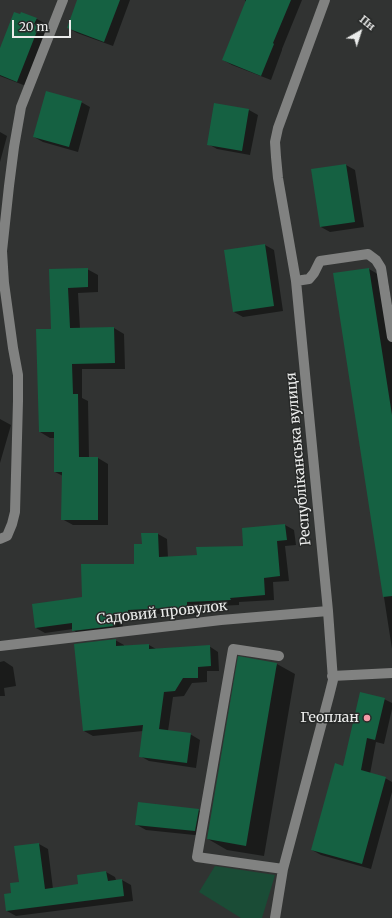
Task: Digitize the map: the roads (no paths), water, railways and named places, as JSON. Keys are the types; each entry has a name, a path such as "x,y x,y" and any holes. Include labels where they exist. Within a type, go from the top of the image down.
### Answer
{"street":[{"path":"0,539 6,536 12,524 15,512 18,401 18,375 3,277 2,251 9,186 21,107 63,0"},
{"name":"Республіканська вулиця","path":"275,918 283,869 333,680 328,611 296,281 278,178 275,142 278,128 325,0"},
{"path":"296,281 309,279 320,261 368,254 376,260 381,268 392,337"},
{"name":"Садовий провулок","path":"0,646 221,620 328,611"},
{"path":"279,656 233,649 197,857 283,869"},
{"path":"332,676 392,673"}],"place":[{"name":"Геоплан","path":"367,718"}]}
